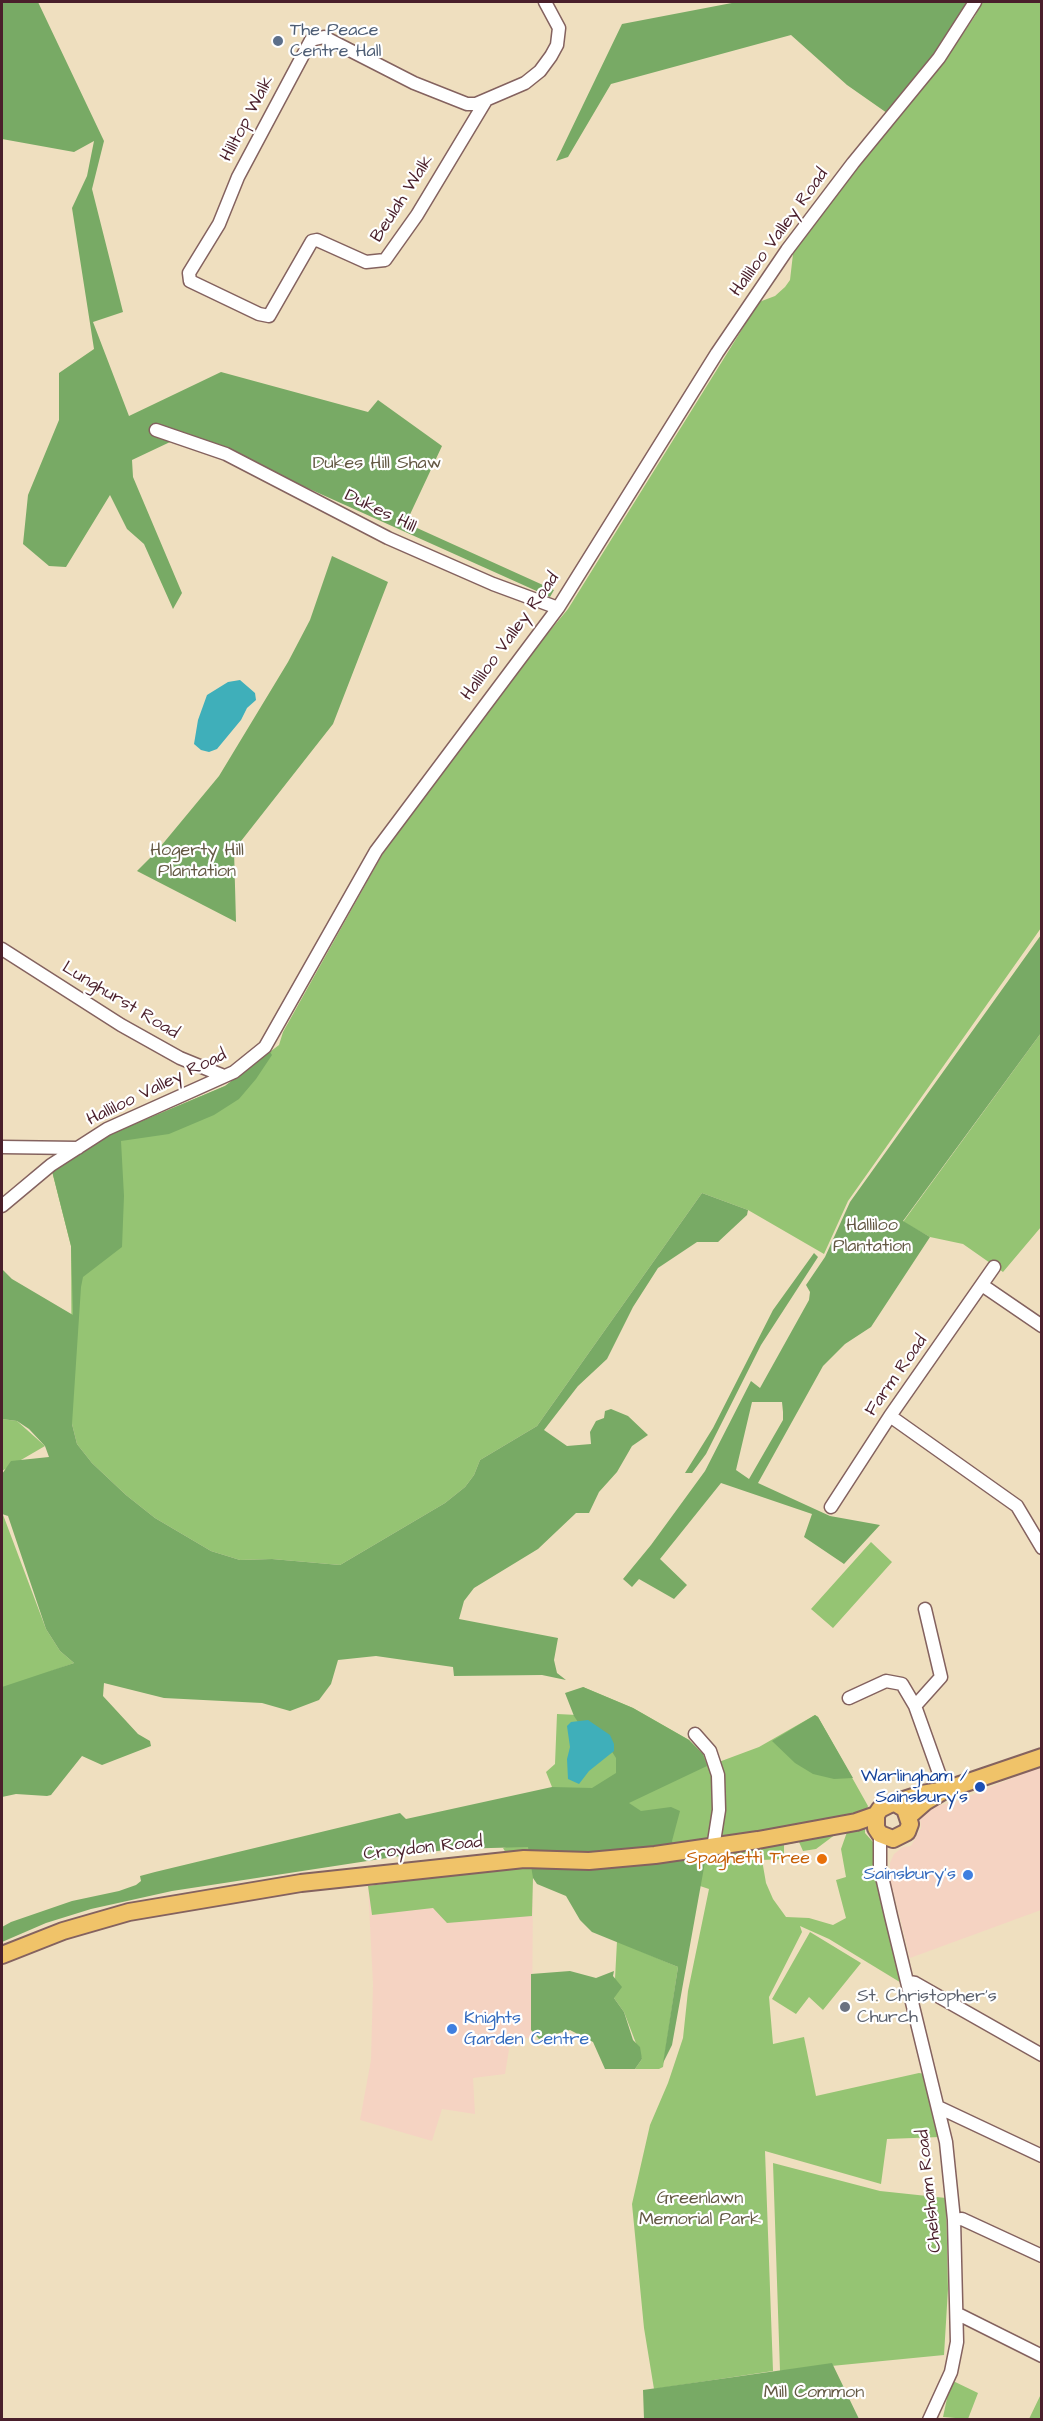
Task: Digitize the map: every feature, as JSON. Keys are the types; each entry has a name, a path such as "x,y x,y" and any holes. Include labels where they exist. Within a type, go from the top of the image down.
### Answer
{"main road":[{"path":"895,1803 905,1809 909,1816 910,1824 907,1832 881,1829 880,1809 895,1803 922,1794 945,1790 1041,1757"},
{"path":"909,1816 925,1802 945,1790"},
{"name":"Croydon Road","path":"2,1955 63,1931 129,1912 301,1883 471,1863 524,1859 589,1861 713,1848 856,1822 881,1829"}],"street":[{"path":"485,102 533,78 551,56 557,45 559,28 545,2"},
{"name":"Halliloo Valley Road","path":"2,1206 51,1165 114,1125 224,1076 253,1058 272,1038 376,851 558,608 717,353 770,275 853,163 939,58 975,2"},
{"name":"Hilltop Walk","path":"196,285 190,280 189,273 219,224 238,177 311,40 324,37 414,83 467,104 485,102"},
{"name":"Beulah Walk","path":"196,285 259,315 269,316 315,240 366,262 385,260 417,215 485,102"},
{"name":"Dukes Hill","path":"156,430 226,454 388,538 493,584 558,608"},
{"name":"Lunghurst Road","path":"2,949 121,1025 180,1058 224,1076"},
{"path":"2,1147 78,1148"},
{"name":"Farm Road","path":"831,1507 890,1416 994,1267"},
{"path":"982,1285 1041,1326"},
{"path":"890,1416 1017,1506 1041,1548"},
{"path":"915,1706 941,1677 924,1609"},
{"path":"849,1698 886,1681 902,1684 915,1706 945,1790"},
{"path":"695,1734 710,1751 718,1775 718,1810 713,1848"},
{"name":"Chelsham Road","path":"881,1829 880,1868 909,1983 907,1990 917,2017 946,2142 954,2220 958,2314 951,2373 929,2420"},
{"path":"909,1983 915,1983 1041,2055"},
{"path":"938,2107 1041,2156"},
{"path":"954,2220 962,2219 1041,2256"},
{"path":"958,2314 1041,2356"}],"shaded area":[{"name":"Sainsbury's","path":"1041,1766 1041,1910 910,1958 890,1878 890,1863 894,1854 903,1847 911,1846 921,1828 920,1816 933,1807 957,1801"},
{"path":"533,1878 532,2038 511,2037 505,2074 473,2078 475,2114 442,2109 432,2141 360,2120 371,2060 373,1984 368,1886"}],"green space":[{"name":"Dukes Hill Shaw","path":"2,2 38,2 104,141 92,189 123,312 93,322 129,416 221,372 368,412 378,400 442,446 406,523 554,590 550,597 187,434 132,460 133,477 182,593 173,609 144,544 127,529 110,495 66,567 49,566 23,544 28,495 59,420 59,373 94,349 72,208 87,176 94,141 74,152 2,139"},
{"path":"737,2 968,2 939,47 887,113 847,85 791,35 611,84 568,157 556,161 622,24"},
{"path":"982,2 1041,2 1041,928 848,1201 824,1254 748,1210 702,1193 537,1426 480,1460 474,1475 465,1487 445,1503 340,1565 272,1559 240,1560 211,1551 155,1518 126,1495 92,1463 77,1444 72,1424 71,1246 52,1171 109,1135 225,1086 279,1045 283,1032 382,855 509,680 568,609 759,302 775,296 790,280 793,254 814,222 854,169 938,70"},
{"name":"Hogerty Hill Plantation","path":"332,556 388,582 333,724 234,850 236,922 137,871 156,852 219,776 288,662 310,620"},
{"name":"Halliloo Plantation","path":"1041,935 1041,1033 903,1221 930,1237 871,1327 845,1344 823,1366 758,1483 830,1516 880,1525 844,1564 804,1537 812,1514 721,1483 660,1559 687,1585 674,1599 639,1579 632,1587 623,1579 705,1471 751,1381 760,1388 809,1300 810,1292 806,1285 825,1257 850,1202","holes":["752,1402 782,1402 783,1420 749,1479 736,1470"]},
{"path":"1041,1033 1041,1227 1003,1272 963,1244 930,1237 903,1222"},
{"path":"270,1052 272,1055 239,1099 214,1115 169,1134 121,1141 124,1196 122,1247 83,1277 81,1287 72,1424 77,1444 92,1463 126,1495 155,1518 211,1551 240,1560 272,1559 340,1565 445,1503 465,1487 474,1475 480,1460 537,1426 702,1193 748,1210 747,1215 718,1242 697,1242 658,1268 633,1307 607,1359 578,1386 544,1430 567,1446 591,1444 590,1432 596,1421 604,1418 605,1411 611,1409 628,1416 648,1435 632,1446 617,1472 599,1492 589,1513 576,1513 538,1549 474,1588 464,1601 459,1619 558,1638 554,1660 557,1673 566,1680 542,1675 454,1676 453,1667 376,1656 338,1660 331,1684 319,1700 290,1711 262,1703 164,1698 104,1683 103,1696 138,1734 150,1741 151,1746 102,1765 82,1756 51,1795 16,1794 2,1797 2,1687 74,1663 60,1651 46,1629 8,1516 2,1514 2,1474 11,1461 49,1457 45,1446 29,1429 17,1421 2,1419 2,1269 12,1279 73,1315 71,1246 52,1171 109,1135 225,1086"},
{"path":"814,1253 818,1257 761,1345 706,1454 692,1473 685,1473 713,1428 773,1310"},
{"path":"2,1419 17,1421 45,1446 2,1471"},
{"path":"2,1512 46,1629 60,1651 74,1663 2,1689"},
{"path":"871,1542 892,1562 833,1628 811,1609"},
{"name":"Greenlawn Memorial Park","path":"583,1687 633,1708 689,1740 703,1754 708,1766 759,1747 815,1715 868,1806 865,1815 865,1833 873,1842 873,1871 903,1984 829,1939 800,1926 802,1932 769,1997 773,2044 804,2037 816,2096 919,2073 925,2074 940,2137 887,2139 881,2184 765,2151 773,2371 654,2389 644,2328 632,2204 650,2125 668,2083 683,2038 688,1991 709,1889 700,1886 533,1878 532,1916 447,1923 433,1908 372,1915 368,1886 480,1870 515,1869 503,1848 534,1838 574,1819 552,1787 546,1772 555,1764 557,1714 577,1715","holes":["847,1832 841,1849 846,1877 836,1880 846,1918 833,1925 809,1918 786,1917 773,1899 766,1883 762,1860 784,1859 784,1845 799,1842 803,1851 816,1849 836,1834"]},
{"path":"583,1687 633,1708 689,1740 703,1754 707,1766 629,1803 641,1811 671,1807 680,1811 672,1841 678,1859 705,1862 672,2045 663,2063 678,1967 592,1932 580,1920 566,1896 537,1884 533,1878 528,1847 454,1849 413,1854 172,1891 91,1909 46,1923 2,1942 2,1927 11,1922 72,1901 119,1891 136,1885 141,1881 140,1876 155,1872 400,1813 406,1819 552,1787 592,1788 616,1773 616,1758 607,1744 587,1736 574,1716 565,1693"},
{"path":"815,1715 853,1778 834,1779 813,1774 795,1763 772,1741"},
{"path":"810,1932 861,1963 823,2010 809,1997 796,2014 772,1999"},
{"path":"617,1941 678,1967 663,2067 659,2069 635,2069 642,2059 624,2012 614,1998"},
{"path":"570,1971 596,1978 614,1971 613,1976 622,1987 614,1998 624,2012 633,2040 640,2047 642,2059 635,2069 605,2069 593,2042 570,2030 539,2039 531,2030 531,1974"},
{"path":"773,2163 880,2191 946,2198 948,2289 944,2355 780,2371"},
{"name":"Mill Common","path":"832,2363 859,2419 644,2419 643,2390"},
{"path":"951,2380 978,2393 968,2419 943,2417"},
{"path":"1041,2394 1041,2419 1029,2419"}],"water":[{"path":"240,680 255,693 256,700 247,708 241,720 217,749 209,752 201,750 194,744 198,720 207,695 228,682"},
{"path":"588,1720 610,1735 614,1751 589,1771 579,1784 568,1779 567,1759 570,1747 567,1726 571,1722"}],"place":[{"name":"The Peace Centre Hall","path":"278,41"},
{"name":"Warlingham / Sainsbury's","path":"980,1787"},
{"name":"Spaghetti Tree","path":"822,1859"},
{"name":"Sainsbury's","path":"968,1875"},
{"name":"St. Christopher's Church","path":"845,2007"},
{"name":"Knights Garden Centre","path":"452,2029"}]}
